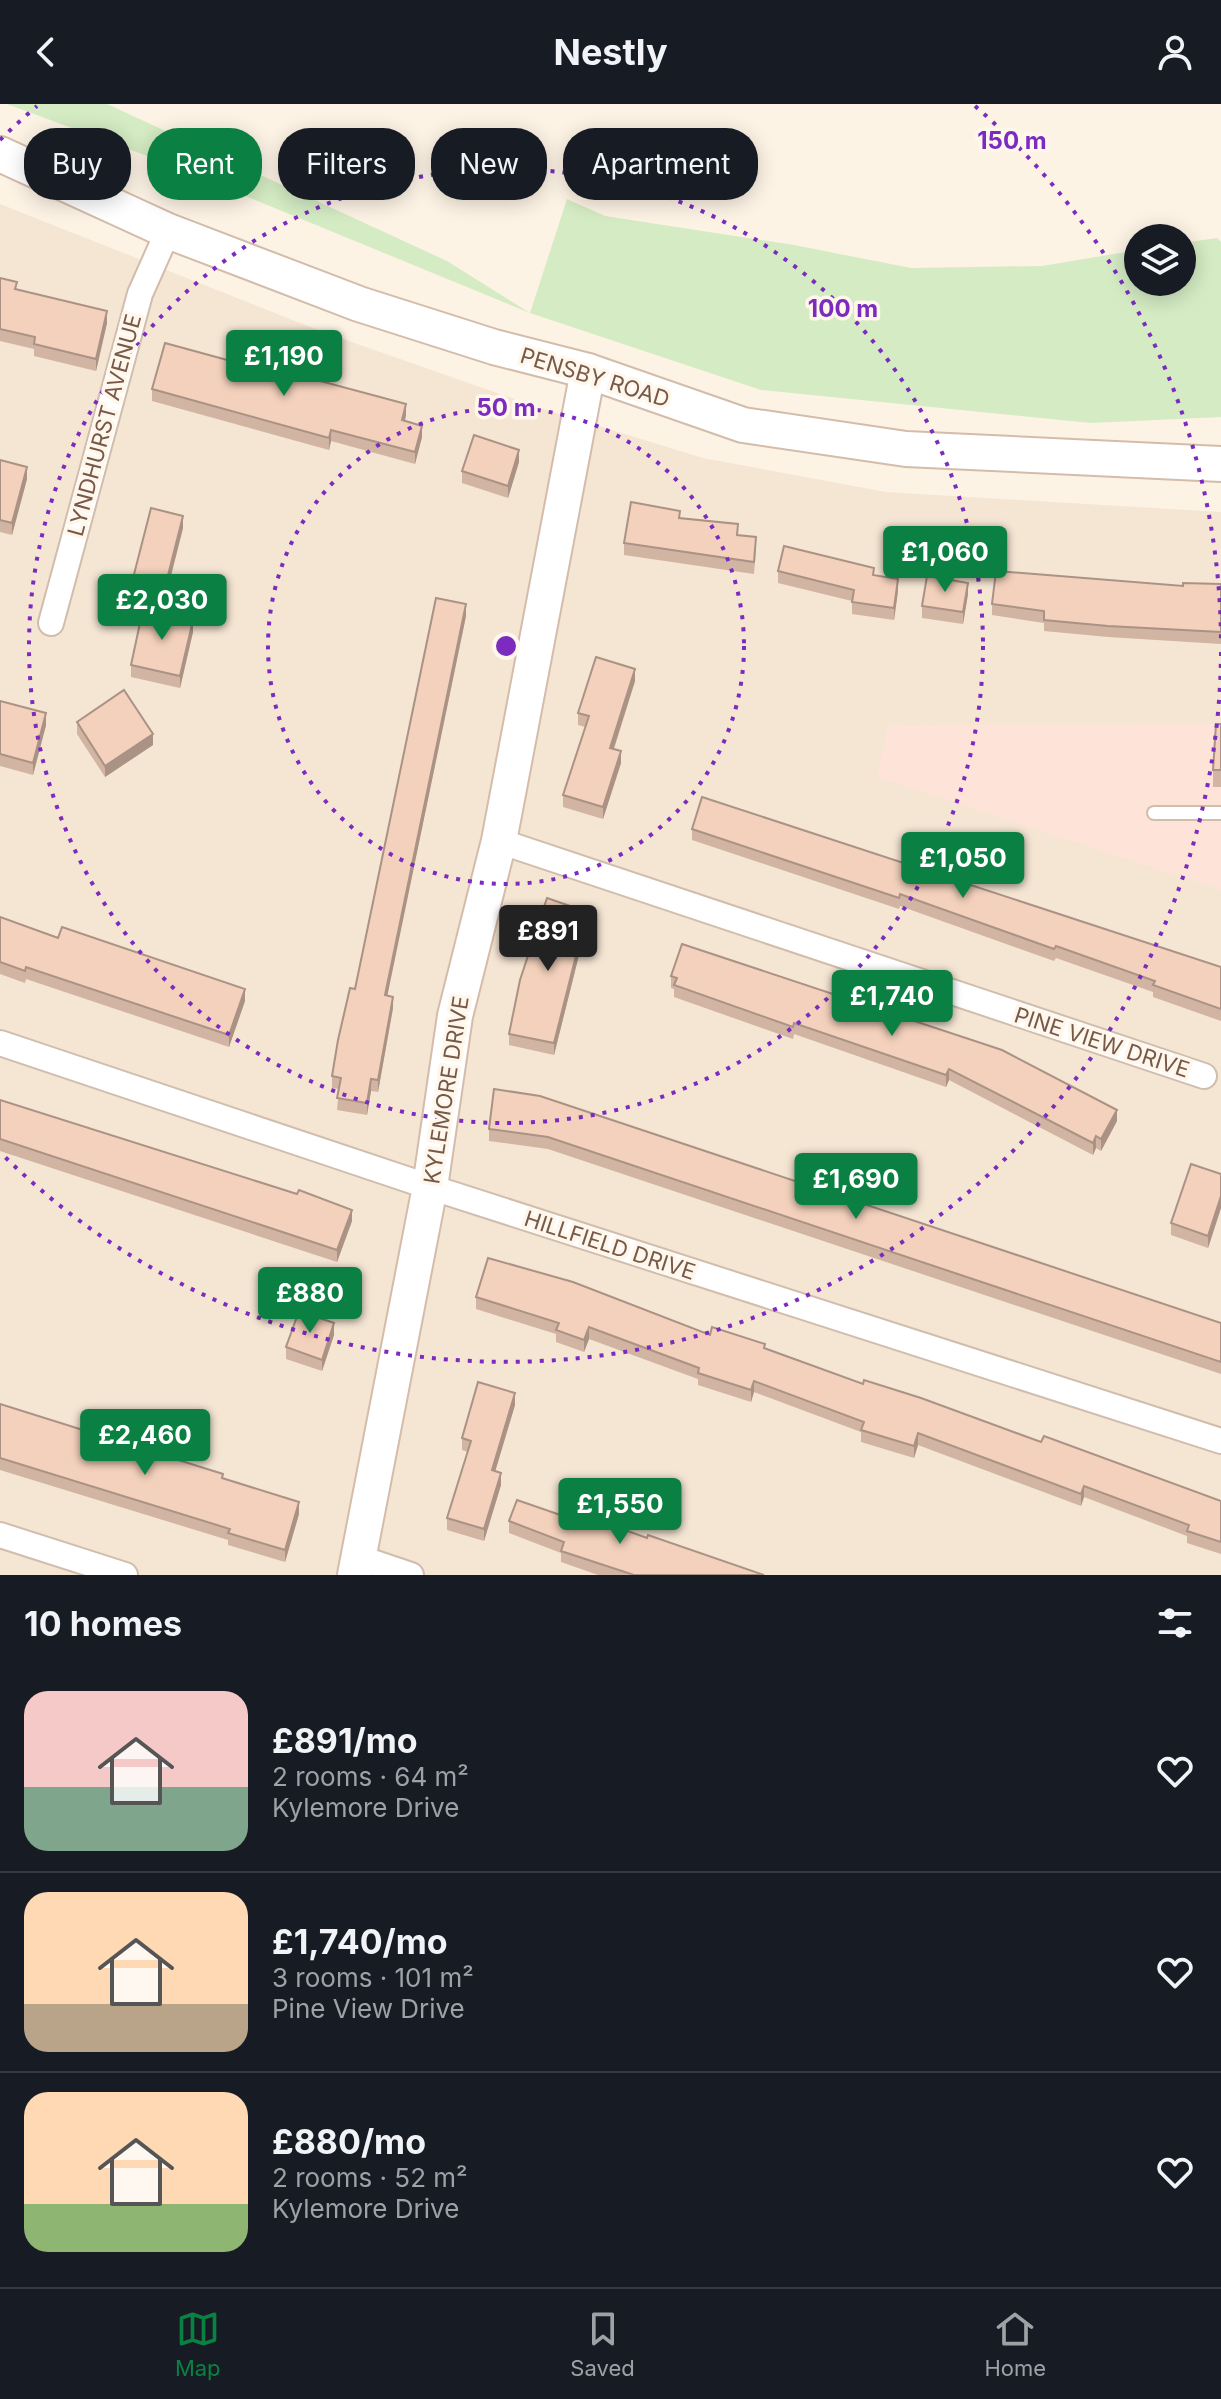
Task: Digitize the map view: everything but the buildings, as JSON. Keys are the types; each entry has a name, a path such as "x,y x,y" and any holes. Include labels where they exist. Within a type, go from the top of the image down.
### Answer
{"main road":[{"name":"PENSBY ROAD","path":"0,154 168,231 359,304 494,347 588,371 743,425 906,449 1221,464"},
{"name":"KYLEMORE DRIVE","path":"357,1566 430,1187 455,1016 499,841 588,371"}],"street":[{"name":"LYNDHURST AVENUE","path":"51,623 140,294 168,231"},
{"name":"PINE VIEW DRIVE","path":"499,841 1204,1076"},
{"name":"HILLFIELD DRIVE","path":"0,1043 430,1187 1221,1441"},
{"path":"0,1535 125,1575"},
{"path":"357,1566 411,1575"}],"lane":[{"path":"1154,813 1221,813"}],"shaded area":[{"path":"0,204 323,332 540,408 703,458 886,492 1221,512 1221,1575 0,1575"},
{"path":"1221,724 1221,890 877,777 888,725"}],"green space":[{"path":"7,104 107,104 159,128 147,128 147,156 131,150 131,128 72,128"},
{"path":"262,176 278,183 278,200 315,200 447,261 530,313 255,200 262,200"},
{"path":"567,200 605,216 794,245 911,268 1042,266 1124,252 1124,296 1196,296 1196,241 1217,238 1221,242 1221,417 1091,423 761,390 530,313"}]}
